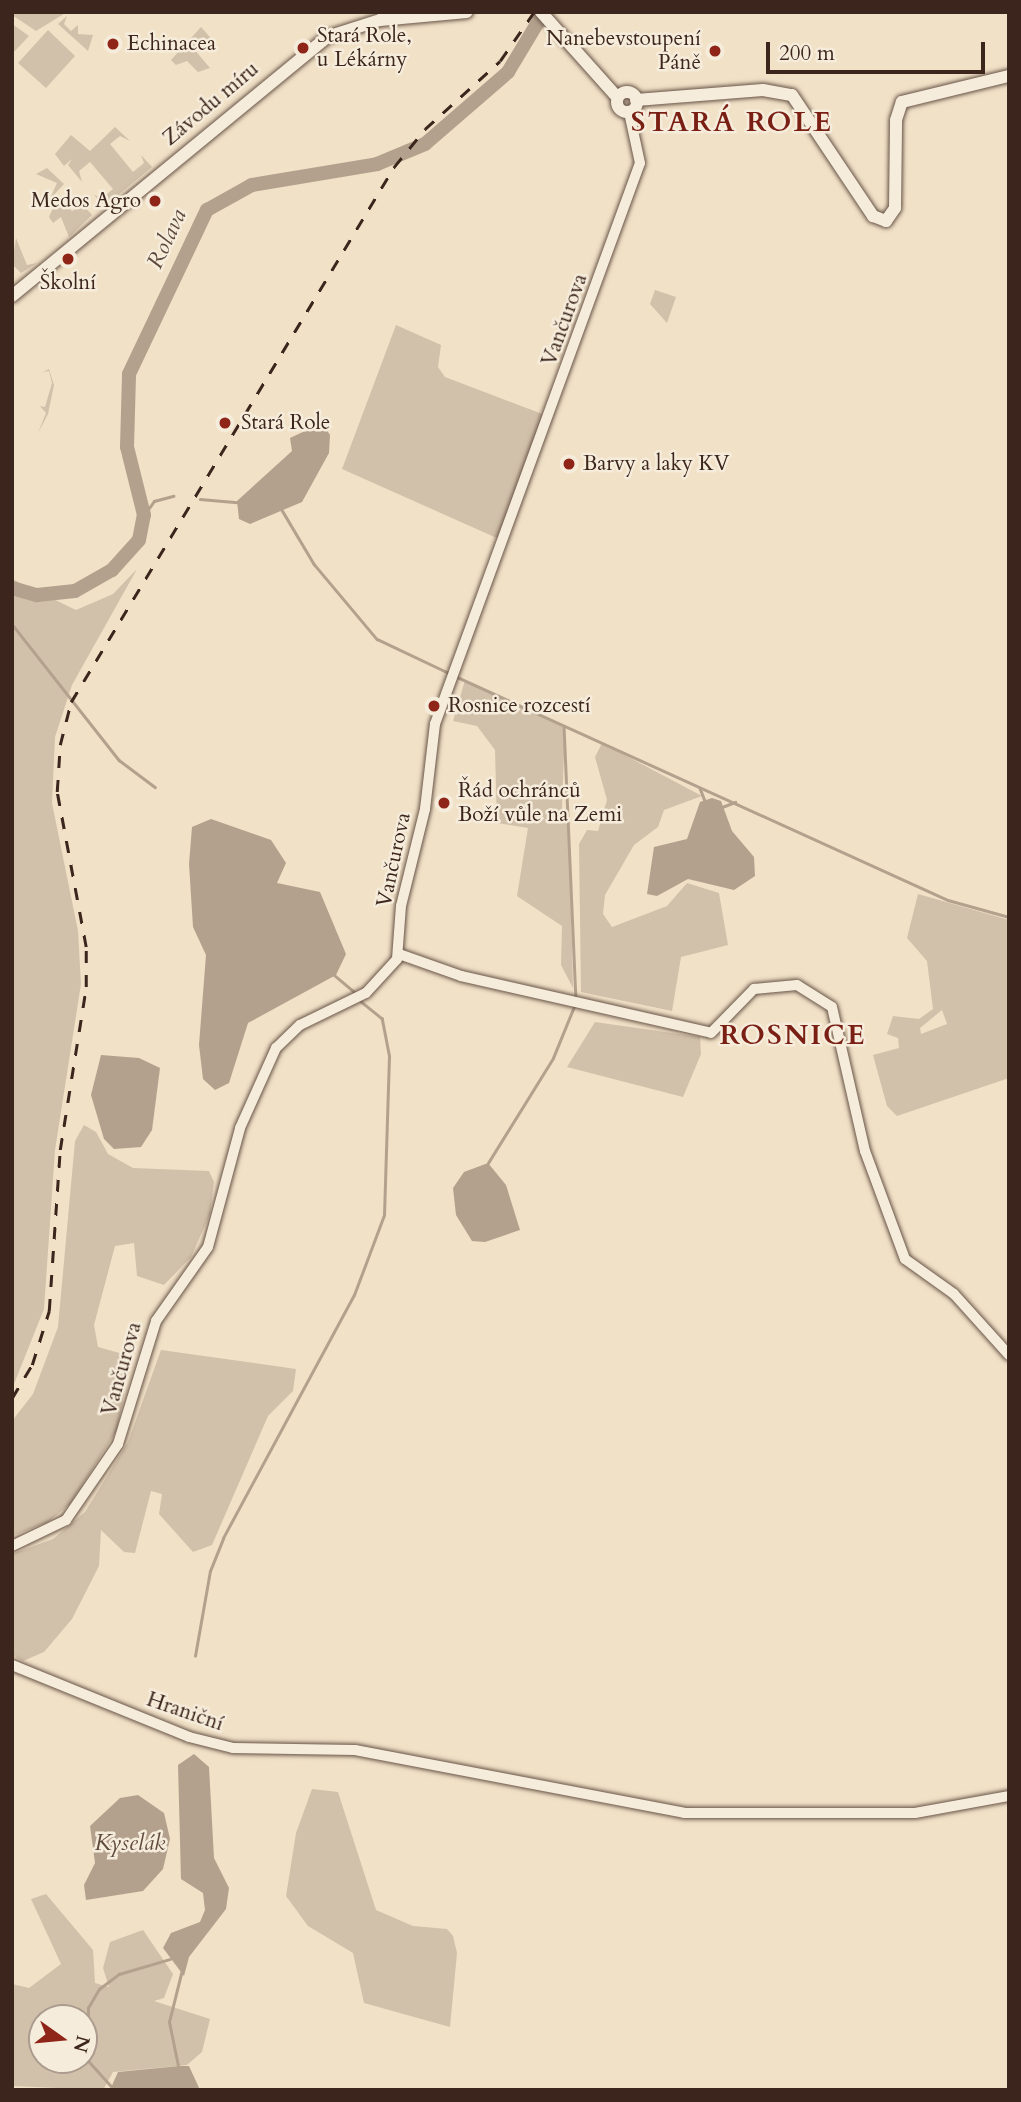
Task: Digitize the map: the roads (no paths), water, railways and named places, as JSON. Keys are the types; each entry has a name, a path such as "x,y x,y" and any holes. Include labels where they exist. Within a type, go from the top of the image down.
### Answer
{"main road":[{"name":"Závodu míru","path":"12,296 327,37 380,20 467,12"},
{"path":"541,12 555,21 618,98 618,108 629,112 636,100"},
{"path":"618,98 627,92 636,100 763,90 792,95 873,216 886,222 895,208 896,120 902,102 1009,76"}],"street":[{"name":"Vančurova","path":"12,1546 66,1520 118,1444 156,1321 208,1247 240,1128 276,1048 300,1025 366,993 399,954 401,906 425,808 433,731 640,163 629,112"},
{"path":"399,954 461,976 711,1033 754,989 797,985 832,1007 865,1151 905,1259 954,1294 1009,1355"},
{"name":"Hraniční","path":"12,1665 188,1737 233,1748 355,1751 684,1813 915,1813 1009,1796"}],"water":[{"path":"322,423 330,435 329,453 302,502 250,524 239,519 237,501 292,451 290,438"},
{"path":"712,798 721,801 732,831 754,857 755,876 734,890 688,879 657,896 647,894 654,847 687,839 700,802"},
{"path":"211,819 271,840 286,863 277,883 320,892 346,954 336,975 248,1023 229,1083 215,1090 203,1079 199,1045 206,955 193,927 189,864 192,827"},
{"path":"101,1055 139,1058 160,1068 152,1130 141,1147 114,1149 104,1139 91,1095"},
{"path":"488,1163 506,1185 520,1230 485,1242 472,1241 456,1215 453,1188 464,1172"},
{"path":"194,1754 209,1767 214,1858 229,1888 226,1909 189,1957 184,1976 163,1948 171,1933 200,1922 205,1910 203,1893 181,1879 178,1765"},
{"name":"Kyselák","path":"138,1795 164,1813 170,1839 163,1869 143,1891 86,1900 84,1885 95,1863 90,1826 120,1798"},
{"path":"189,2066 200,2090 110,2090 118,2072"}],"waterway":[{"name":"Rolava","path":"12,588 37,595 75,591 112,570 139,540 144,515 127,447 129,374 207,210 252,185 377,164 425,144 508,72 544,12"},
{"path":"144,515 154,501 173,496"},
{"path":"200,499 237,502"},
{"path":"282,510 314,564 377,639 451,674"},
{"path":"12,624 119,760 155,787"},
{"path":"457,677 948,900 1009,917"},
{"path":"564,726 576,998"},
{"path":"700,788 705,801"},
{"path":"722,807 735,802"},
{"path":"333,974 357,994"},
{"path":"195,1656 210,1571 223,1538 354,1295 384,1215 389,1056 382,1019 360,1001"},
{"path":"488,1163 553,1058 575,1004"},
{"path":"114,2090 87,2060 88,2008 99,1989 119,1974 170,1959"},
{"path":"178,2066 169,2022 182,1970"}],"railway":[{"path":"12,1398 32,1365 49,1311 60,1150 86,987 86,947 57,792 60,745 71,702 394,167 425,129 500,61 534,12"}],"place":[{"name":"Echinacea","path":"113,44"},
{"name":"Stará Role, u Lékárny","path":"303,48"},
{"name":"Nanebevstoupení Páně","path":"715,51"},
{"name":"Medos Agro","path":"155,201"},
{"name":"Školní","path":"68,259"},
{"name":"Stará Role","path":"225,423"},
{"name":"Barvy a laky KV","path":"569,464"},
{"name":"Rosnice rozcestí","path":"434,706"},
{"name":"Řád ochránců Boží vůle na Zemi","path":"444,803"}],"district":[{"name":"STARÁ ROLE","path":"732,122"},
{"name":"ROSNICE","path":"793,1035"}]}
